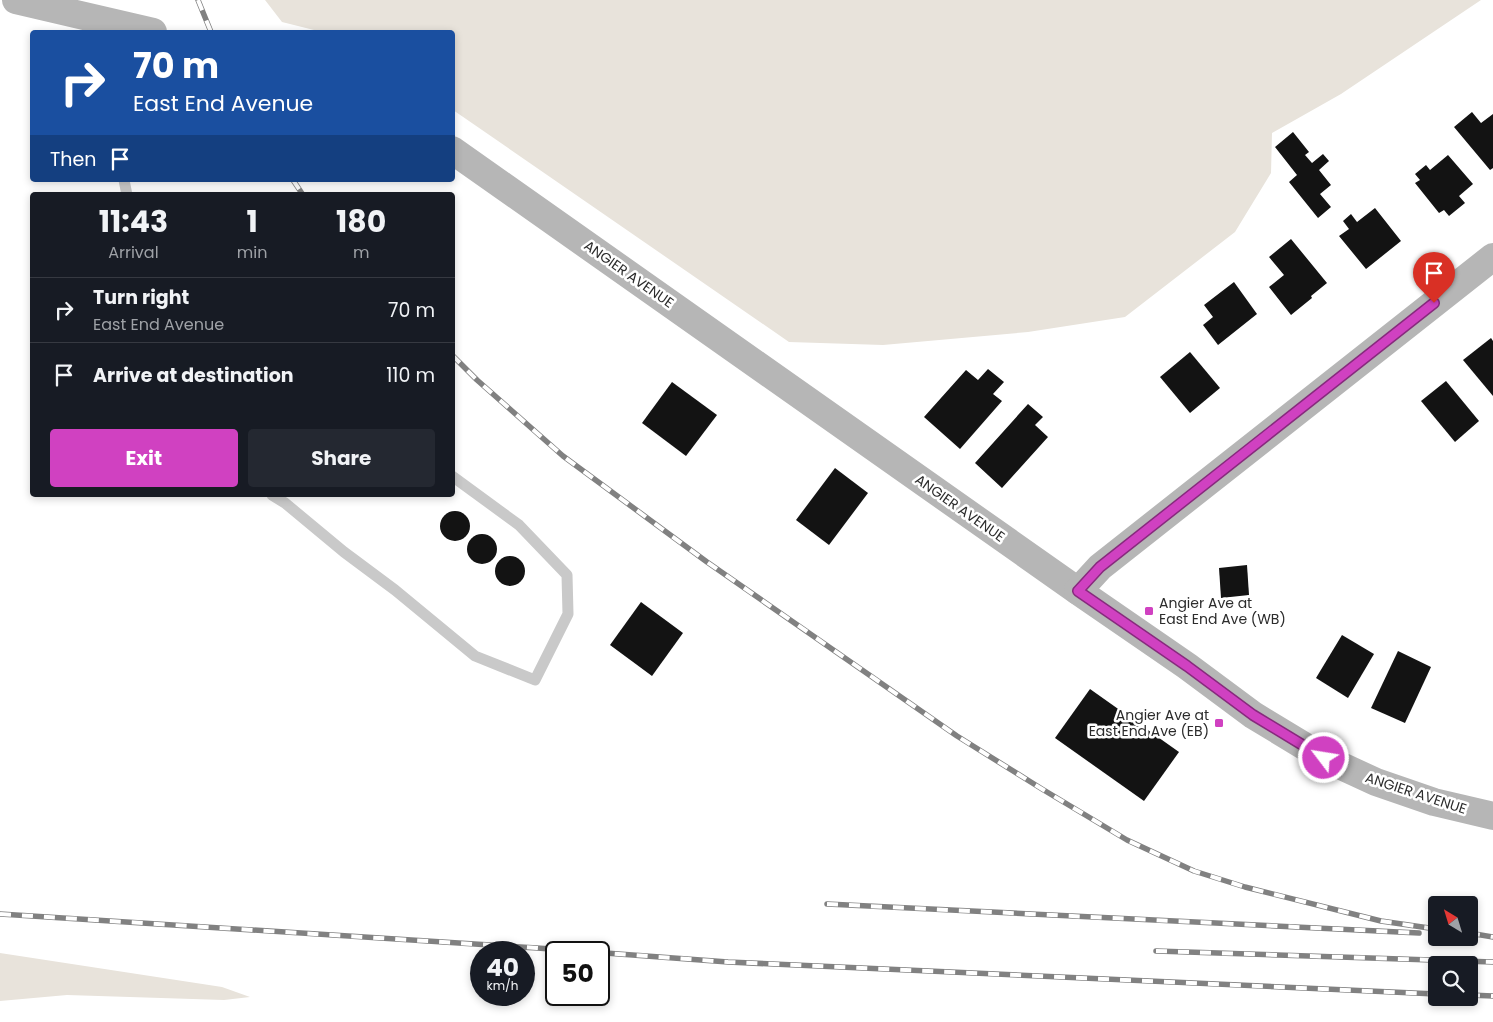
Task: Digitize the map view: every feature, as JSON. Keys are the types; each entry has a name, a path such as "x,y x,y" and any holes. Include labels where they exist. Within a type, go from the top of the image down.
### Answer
{"main road":[{"path":"16,0 133,30"},
{"name":"ANGIER AVENUE","path":"455,152 1187,666 1253,715 1324,758 1376,782 1434,802 1493,816"},
{"path":"1078,591 1100,567 1493,257"}],"lane":[{"path":"275,497 476,656 535,680 568,614 567,575 519,526 455,478"}],"shaded area":[{"path":"265,0 1481,0 1341,94 1272,133 1271,173 1235,232 1125,317 1028,332 883,345 789,342 455,111 455,30 314,30 282,22"},
{"path":"0,953 222,987 250,997 224,1000 67,995 0,1001"}],"building":[{"path":"1472,112 1481,123 1493,114 1493,168 1490,170 1454,127"},
{"path":"1293,132 1309,152 1305,155 1312,163 1323,154 1329,161 1319,170 1331,185 1320,194 1331,207 1318,218 1289,182 1297,175 1275,147"},
{"path":"1448,155 1473,184 1459,196 1465,203 1449,216 1444,210 1439,213 1415,183 1420,180 1415,174 1426,165 1430,170"},
{"path":"1375,208 1401,241 1366,269 1339,236 1349,229 1343,221 1351,214 1357,222"},
{"path":"1291,239 1327,283 1291,315 1269,287 1284,275 1269,257"},
{"path":"1234,282 1257,314 1218,345 1203,325 1213,317 1204,305"},
{"path":"1491,338 1493,341 1493,396 1463,360"},
{"path":"1190,352 1220,388 1190,413 1160,377"},
{"path":"988,369 1004,382 993,394 1002,401 960,449 924,417 966,370 978,380"},
{"path":"1446,381 1479,421 1455,442 1421,401"},
{"path":"672,382 717,415 686,456 642,423"},
{"path":"1028,404 1043,417 1035,425 1048,437 1002,488 975,463"},
{"path":"835,468 868,493 829,545 796,520"},
{"path":"455,511 466,515 470,526 466,537 455,541 444,537 440,526 444,515"},
{"path":"482,534 493,538 497,549 493,560 482,564 471,560 467,549 471,538"},
{"path":"510,556 521,560 525,571 521,582 510,586 499,582 495,571 499,560"},
{"path":"1247,565 1249,595 1221,598 1219,568"},
{"path":"641,602 683,633 652,676 610,645"},
{"path":"1342,635 1374,654 1348,698 1316,678"},
{"path":"1398,651 1431,667 1405,723 1371,708"},
{"path":"1090,689 1179,752 1144,801 1055,738"}],"railway":[{"path":"198,0 210,30"},
{"path":"294,182 301,192"},
{"path":"455,358 477,380 563,456 707,562 957,736 1127,840 1194,871 1245,887 1381,921 1428,928"},
{"path":"827,904 1419,933"},
{"path":"0,914 728,962 1428,994"},
{"path":"1478,934 1493,937"},
{"path":"1156,951 1493,962"},
{"path":"1478,995 1493,996"}],"place":[{"name":"Angier Ave at East End Ave (WB)","path":"1149,611"},
{"name":"Angier Ave at East End Ave (EB)","path":"1219,723"}],"route":[{"path":"1324,758 1253,715 1187,666 1078,591 1100,567 1434,303"}]}
